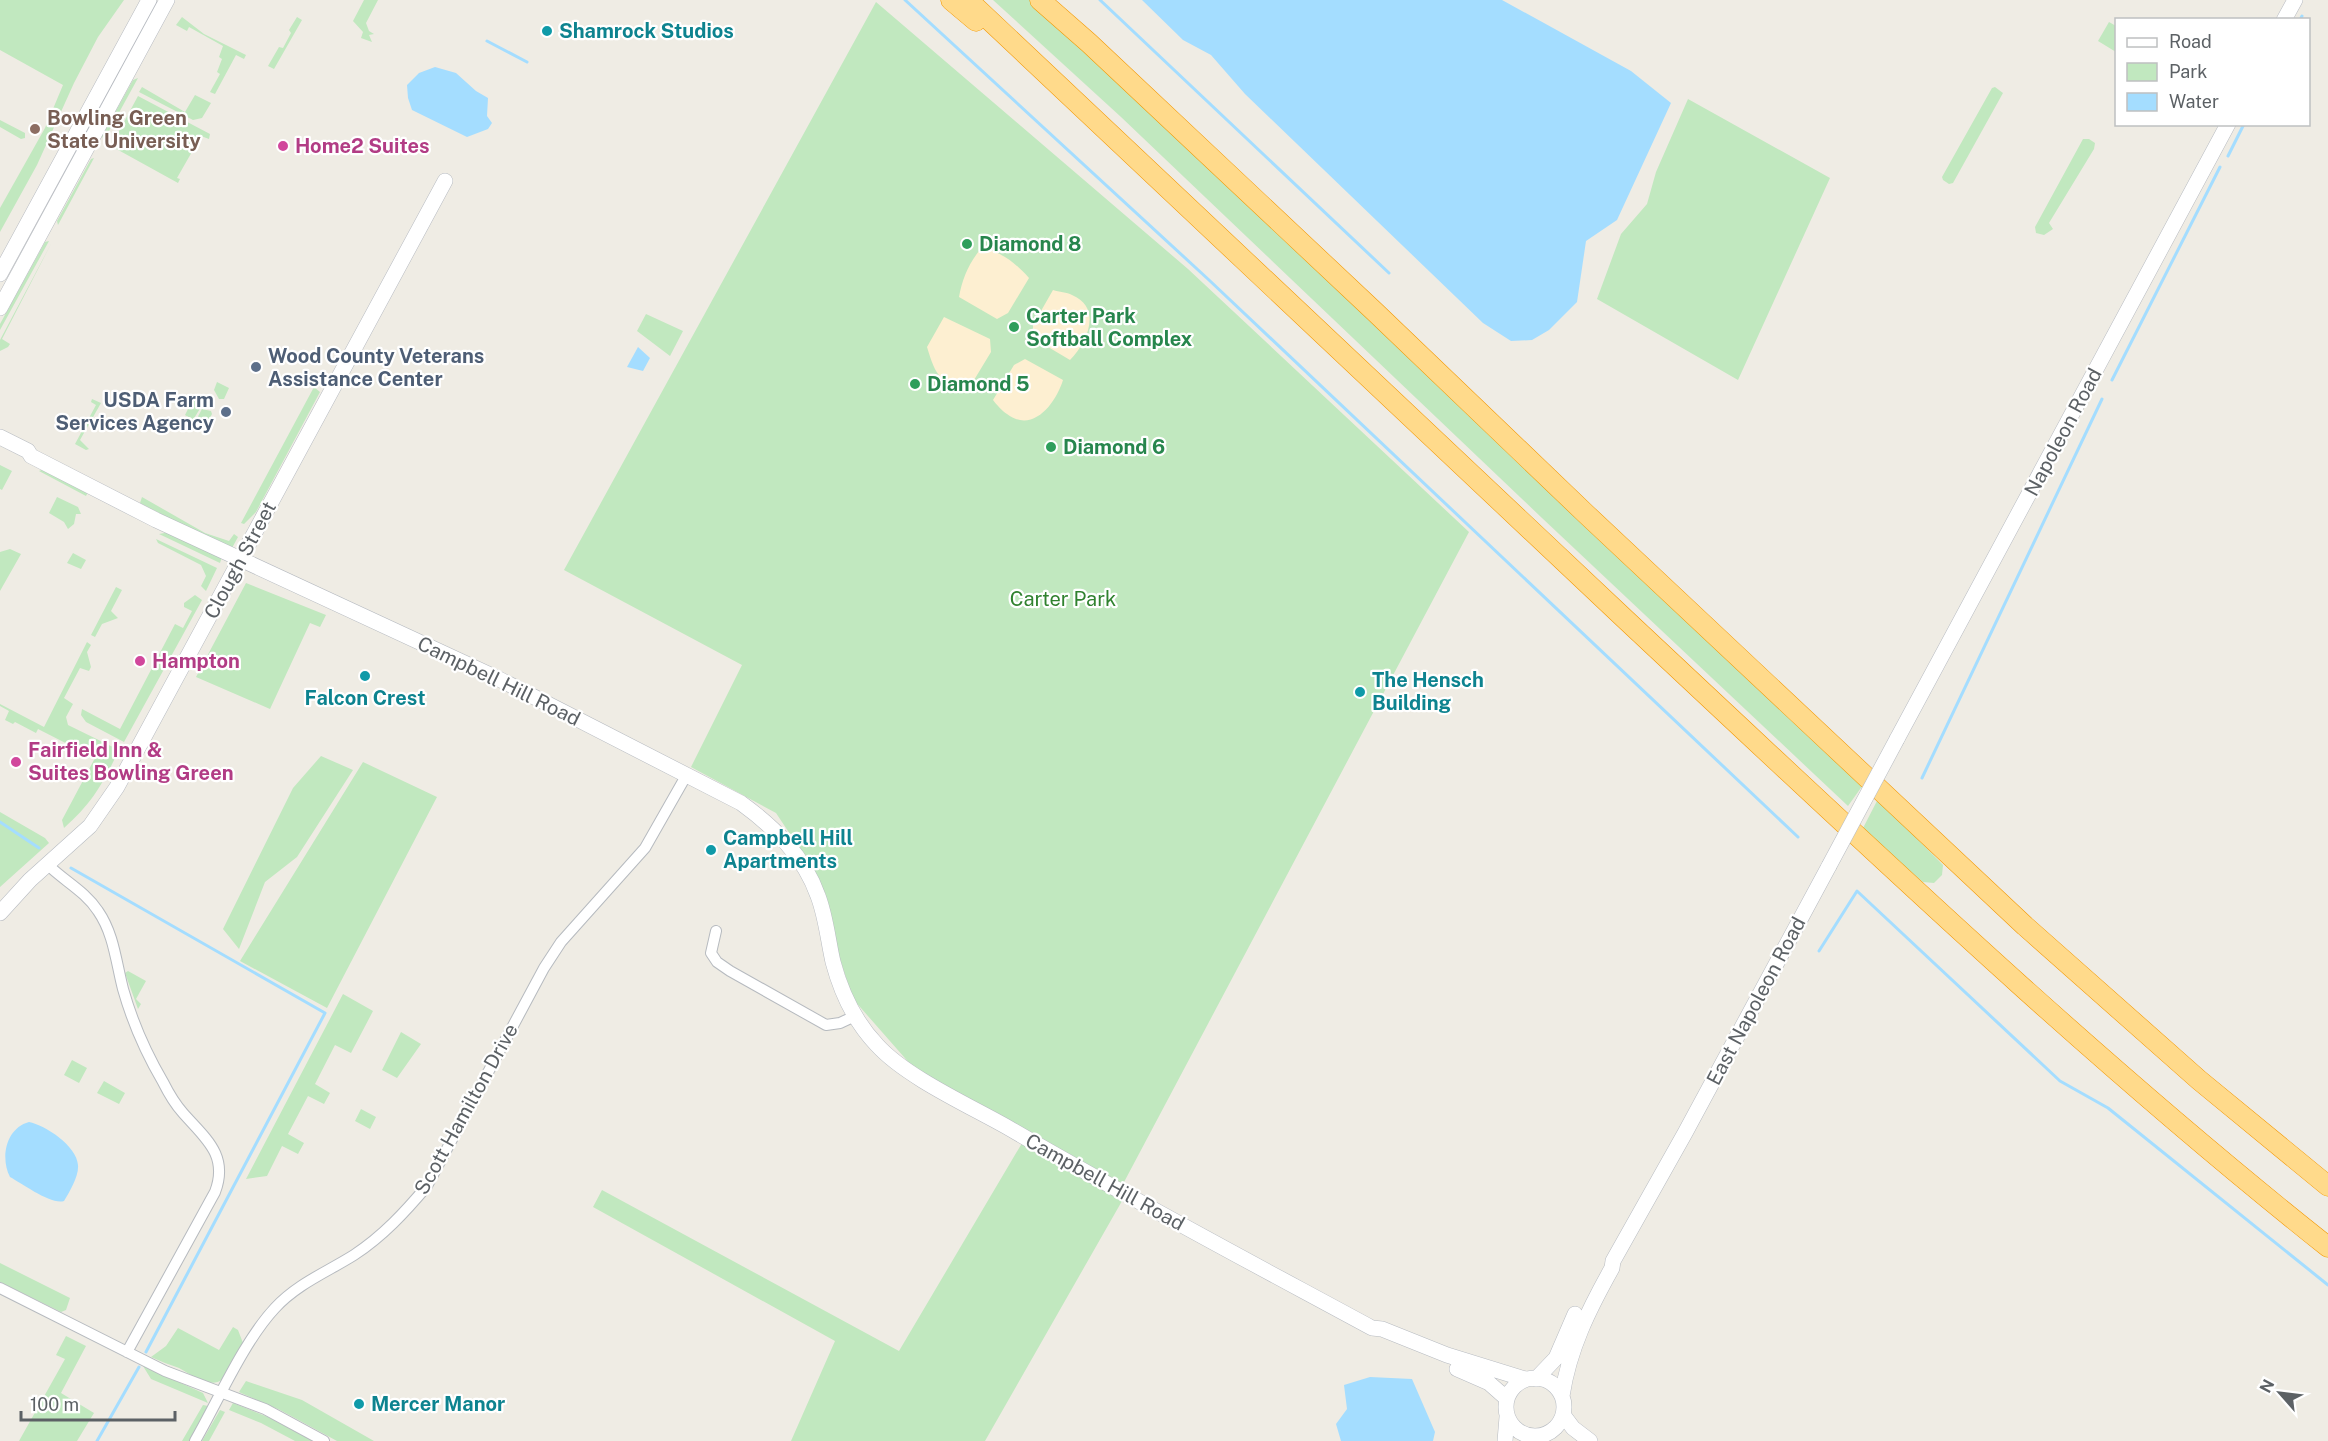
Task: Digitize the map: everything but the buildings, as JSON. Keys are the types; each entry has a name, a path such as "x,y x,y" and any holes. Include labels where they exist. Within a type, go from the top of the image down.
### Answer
{"highway":[{"path":"951,0 1051,78"},
{"path":"968,0 1979,950 2141,1093 2328,1247"},
{"path":"1040,0 1089,43 2025,926 2191,1073 2328,1186"},
{"path":"1047,0 1089,43"}],"main road":[{"path":"0,274 149,0"},
{"path":"0,308 167,0"},
{"path":"2285,18 2295,0"},
{"name":"Napoleon Road","path":"1897,739 2227,126"},
{"name":"Clough Street","path":"0,913 13,896 90,826 117,788 445,181"},
{"name":"Campbell Hill Road","path":"0,436 28,451 31,456"},
{"name":"Campbell Hill Road","path":"0,444 26,456 31,456 240,560 499,679 741,803 771,827 796,854 818,894 840,985 855,1016 878,1048 896,1063 1025,1138 1372,1328 1382,1329 1447,1355 1531,1379"},
{"name":"East Napoleon Road","path":"1562,1396 1571,1355 1580,1329 1612,1268 1613,1261 1685,1133 1897,739"},
{"name":"East Napoleon Road","path":"1531,1379 1556,1359 1584,1297 1605,1266 1613,1261"},
{"name":"Campbell Hill Road","path":"1372,1328 1377,1336 1481,1378 1506,1398"},
{"path":"1505,1441 1506,1398 1512,1387 1531,1379 1548,1382 1562,1396 1565,1407 1564,1416 1556,1429 1536,1438"},
{"path":"1564,1416 1573,1428 1590,1441"},
{"path":"1507,1417 1518,1430 1536,1438 1560,1441"}],"street":[{"name":"Scott Hamilton Drive","path":"195,1441 250,1342 275,1307 320,1273 354,1255 381,1235 405,1213 427,1186 544,968 561,942 645,848 686,776"},
{"path":"47,864 84,894 98,911 113,945 129,1007 152,1063 182,1112 212,1146 219,1162 219,1182 215,1192 127,1352"},
{"path":"716,931 711,953 717,962 730,971 826,1025 840,1023 855,1016"},
{"path":"0,1288 174,1375 266,1409 324,1441"}],"green space":[{"path":"0,0 124,0 98,37 74,83 37,165 0,232 0,208 45,128 63,85 0,50"},
{"path":"364,0 378,0 366,23 369,31 374,34 369,35 372,42 361,38 363,32 353,21"},
{"path":"993,0 1031,0 1863,785 1848,806 1121,117"},
{"name":"Carter Park","path":"876,2 1188,269 1469,532 1123,1184 991,1113 911,1065 853,999 808,861 776,813 691,767 742,665 564,570"},
{"path":"182,17 204,34 246,55 244,59 236,55 215,94 210,92 220,74 217,72 222,59 219,57 223,46 189,27 187,31 176,25"},
{"path":"297,17 302,20 274,69 268,66 279,47 283,48 291,33 289,30"},
{"path":"2109,22 2115,25 2115,51 2098,41"},
{"path":"138,78 104,140 102,136 133,80"},
{"path":"142,87 185,112 195,95 211,103 202,118 193,120 139,92"},
{"path":"1995,87 2003,93 1953,183 1949,184 1942,177 1992,88"},
{"path":"138,96 210,134 209,139 201,136 177,178 180,179 178,183 111,146"},
{"path":"1688,99 1830,178 1738,380 1597,299 1621,234 1647,204 1656,172"},
{"path":"0,120 25,133 25,138 21,139 0,127"},
{"path":"2083,139 2089,139 2095,143 2094,149 2049,223 2053,229 2044,235 2036,233 2035,227"},
{"path":"94,158 58,225 57,221 91,159"},
{"path":"49,241 0,330 0,324 45,242"},
{"path":"52,242 2,339 10,344 0,351 0,340"},
{"path":"646,314 683,331 670,356 637,331"},
{"path":"217,382 229,388 224,399 219,399 214,390"},
{"path":"314,387 320,392 256,512 244,524 241,523"},
{"path":"92,399 101,403 80,440 89,449 86,450 75,444 96,405 91,402"},
{"path":"193,399 201,407 193,420 185,415"},
{"path":"202,409 211,411 212,414 205,427 195,422"},
{"path":"0,465 12,471 2,490 0,489"},
{"path":"44,469 88,492 86,496 39,471"},
{"path":"57,497 78,507 81,514 76,514 74,524 68,529 64,522 49,513"},
{"path":"142,497 205,533 229,541 234,534 238,537 232,548 213,541 140,503"},
{"path":"170,532 222,557 220,563 159,534"},
{"path":"156,539 217,568 206,591 201,586 206,576 201,565 158,543"},
{"path":"10,549 21,554 0,591 0,552"},
{"path":"73,553 86,560 81,569 67,563"},
{"path":"246,583 326,615 320,627 310,623 270,709 196,677"},
{"path":"116,587 122,590 111,611 118,618 102,624 95,637 91,635"},
{"path":"195,595 202,600 124,742 86,722 81,715 82,709 120,729 175,624 183,628 192,611 184,607 184,603"},
{"path":"87,642 91,645 87,652 91,667 89,671 80,668 64,698 73,704 66,717 68,725 119,750 96,792 64,828 62,820 95,758 38,729 36,733 15,722 13,724 5,720 9,711 0,704 44,727"},
{"path":"321,756 353,770 297,857 265,882 239,949 223,929 293,788"},
{"path":"363,762 437,797 327,1008 240,961"},
{"path":"1878,799 1943,865 1942,875 1934,883 1923,882 1862,830"},
{"path":"0,812 45,838 49,843 0,887"},
{"path":"128,971 146,981 136,999 141,1004 138,1009 125,973"},
{"path":"343,994 373,1011 351,1053 335,1045 315,1084 330,1093 324,1104 308,1096 288,1134 304,1143 298,1154 282,1146 267,1176 246,1179"},
{"path":"401,1032 421,1044 397,1078 382,1070"},
{"path":"72,1060 87,1068 79,1083 64,1075"},
{"path":"104,1081 125,1093 119,1104 97,1093"},
{"path":"361,1109 376,1117 370,1129 355,1121"},
{"path":"1025,1138 1126,1194 985,1441 791,1441 835,1341 593,1207 602,1190 899,1351"},
{"path":"0,1263 70,1298 66,1310 61,1312 0,1282"},
{"path":"233,1327 238,1330 243,1343 223,1379 218,1382 200,1380 179,1368 151,1357 166,1346 178,1328 219,1350"},
{"path":"66,1336 86,1346 61,1393 94,1413 77,1441 19,1441 65,1359 56,1355"},
{"path":"143,1366 203,1393 208,1403 151,1379"},
{"path":"246,1381 302,1400 374,1441 337,1441 280,1410 239,1392"},
{"path":"233,1403 268,1417 313,1441 295,1441 261,1423 229,1410"},
{"path":"203,1405 208,1406 189,1441 182,1441"},
{"path":"220,1410 225,1412 209,1441 202,1441"}],"sand":[{"path":"990,250 1011,261 1029,278 1008,313 997,319 959,297 966,273 975,256 979,251"},
{"path":"1053,290 1070,294 1082,301 1087,308 1089,326 1082,344 1070,360 1033,338 1033,325"},
{"path":"944,317 990,339 991,352 971,385 945,380 936,372 933,365 927,347"},
{"path":"1025,359 1063,380 1049,406 1034,418 1026,420 1007,414 993,400 1014,365"}],"water":[{"path":"1142,0 1502,0 1631,71 1671,103 1617,220 1586,241 1577,302 1549,330 1532,340 1511,341 1483,323 1245,94 1211,55 1183,40"},
{"path":"435,67 456,73 476,91 488,98 487,116 492,123 488,129 467,137 412,110 407,85 419,73"},
{"path":"638,347 650,358 643,371 627,367"},
{"path":"29,1122 43,1127 59,1138 76,1158 77,1174 64,1201 45,1197 10,1177 6,1161 7,1145 15,1130"},
{"path":"1370,1377 1412,1379 1435,1432 1433,1441 1341,1441 1336,1424 1347,1409 1344,1385"}],"waterway":[{"path":"905,0 1209,280 1798,837"},
{"path":"1100,0 1389,273"},
{"path":"487,41 527,62"},
{"path":"2228,156 2243,126"},
{"path":"2112,380 2220,167"},
{"path":"1922,778 2102,399"},
{"path":"0,822 39,848"},
{"path":"71,868 325,1013 146,1352"},
{"path":"1819,951 1857,891 2060,1081 2108,1108 2328,1285"},
{"path":"97,1441 139,1367"}],"place":[{"name":"Shamrock Studios","path":"547,31"},
{"name":"Bowling Green State University","path":"35,129"},
{"name":"Home2 Suites","path":"283,146"},
{"name":"Diamond 8","path":"967,244"},
{"name":"Carter Park Softball Complex","path":"1014,327"},
{"name":"Wood County Veterans Assistance Center","path":"256,367"},
{"name":"Diamond 5","path":"915,384"},
{"name":"USDA Farm Services Agency","path":"226,412"},
{"name":"Diamond 6","path":"1051,447"},
{"name":"Hampton","path":"140,661"},
{"name":"Falcon Crest","path":"365,676"},
{"name":"The Hensch Building","path":"1360,692"},
{"name":"Fairfield Inn & Suites Bowling Green","path":"16,762"},
{"name":"Campbell Hill Apartments","path":"711,850"},
{"name":"Mercer Manor","path":"359,1404"}]}
